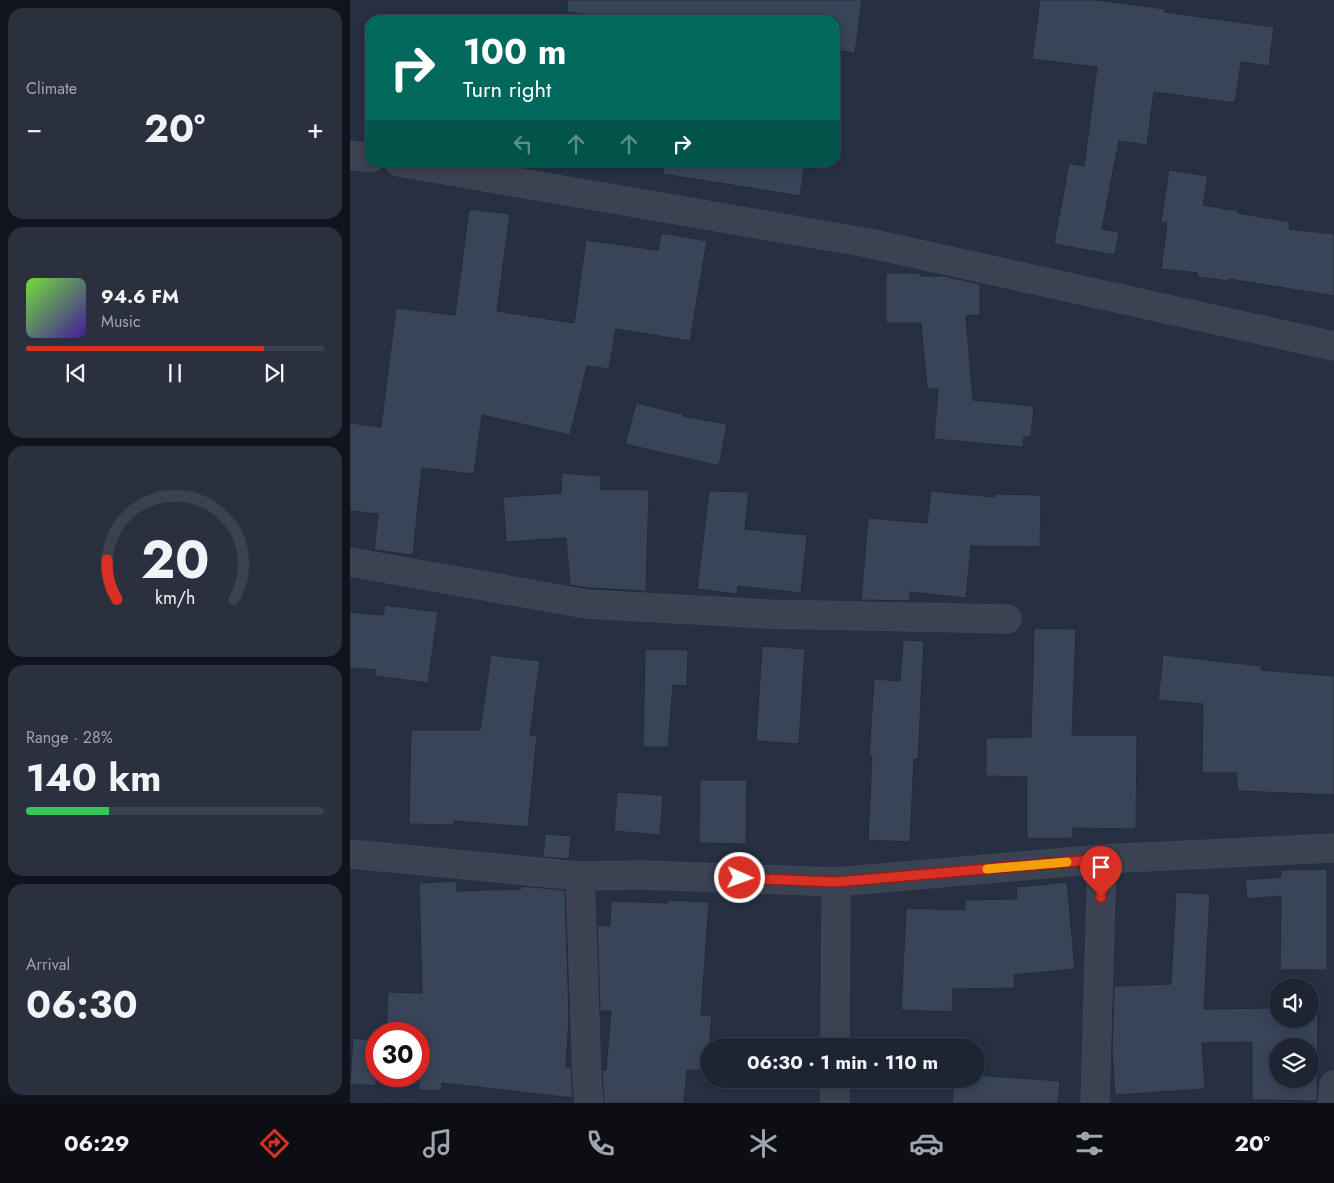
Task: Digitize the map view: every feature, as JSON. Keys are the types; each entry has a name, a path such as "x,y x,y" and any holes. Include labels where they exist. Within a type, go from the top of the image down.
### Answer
{"street":[{"path":"350,155 365,157"},
{"path":"428,167 868,242 1334,346"},
{"path":"350,562 586,604 767,614 1007,619"},
{"path":"350,854 580,876 643,875 836,882 1102,859 1334,848"},
{"path":"1095,1103 1102,859"},
{"path":"580,876 589,1103"},
{"path":"835,1038 836,882"},
{"path":"1332,1103 1334,1085"},
{"path":"835,1088 835,1103"}],"building":[{"path":"568,0 862,0 855,53 840,51 840,15 588,15 567,12"},
{"path":"1040,0 1097,0 1165,9 1165,12 1274,27 1269,66 1241,62 1235,103 1154,92 1147,145 1119,141 1102,229 1119,232 1115,255 1054,244 1069,163 1084,166 1097,67 1032,59"},
{"path":"664,167 804,167 800,196 663,174"},
{"path":"1169,170 1208,176 1203,205 1290,222 1289,229 1334,234 1334,296 1229,279 1228,281 1198,277 1198,273 1161,269 1167,223 1161,222"},
{"path":"469,209 510,214 497,311 574,323 586,240 658,250 661,233 707,241 690,341 616,329 609,369 587,366 570,435 482,415 474,474 422,468 413,555 374,550 378,514 350,511 350,423 381,427 396,308 455,315"},
{"path":"886,273 920,273 920,276 944,276 980,284 980,315 966,316 973,400 1034,406 1031,437 1024,437 1023,447 934,439 938,389 927,389 921,323 886,323"},
{"path":"636,403 683,414 683,416 727,424 719,466 625,444"},
{"path":"562,473 601,476 600,489 649,490 646,591 588,588 570,585 566,538 506,542 503,497 561,493"},
{"path":"709,491 749,492 745,529 807,535 801,593 738,586 737,594 697,589"},
{"path":"931,491 995,497 995,494 1041,495 1040,547 971,546 966,598 910,592 910,601 861,600 868,518 927,523"},
{"path":"385,605 438,612 428,683 375,676 376,670 350,668 350,612 383,615"},
{"path":"1034,628 1076,629 1072,735 1137,735 1136,829 1073,828 1073,838 1027,839 1027,777 986,776 986,738 1031,737"},
{"path":"903,640 924,641 918,759 914,759 910,842 868,840 872,756 869,756 874,679 900,681"},
{"path":"762,646 805,649 799,744 756,741"},
{"path":"645,649 688,650 687,686 673,685 668,747 643,747"},
{"path":"491,655 540,661 530,735 537,735 528,827 454,821 454,825 409,824 411,730 480,730"},
{"path":"1163,655 1262,666 1261,670 1334,676 1334,795 1238,791 1236,773 1202,773 1203,704 1158,700"},
{"path":"700,780 747,780 746,844 699,843"},
{"path":"617,792 663,795 660,835 614,831"},
{"path":"545,834 571,836 569,859 543,857"},
{"path":"1327,869 1327,970 1280,970 1281,896 1247,899 1245,880 1281,877 1281,870"},
{"path":"457,881 457,891 521,889 521,886 565,890 569,1016 566,1067 571,1067 573,1098 442,1083 441,1091 419,1090 419,1087 430,1087 430,1022 386,1022 388,992 422,993 419,883"},
{"path":"1067,882 1075,969 1014,975 1015,988 953,989 952,1012 901,1010 906,908 965,910 965,900 1017,899 1016,887"},
{"path":"1176,892 1210,894 1204,1009 1269,1008 1269,1028 1318,1028 1318,1038 1269,1038 1269,1088 1317,1088 1317,1101 1252,1100 1252,1042 1202,1043 1205,1089 1115,1095 1112,1052 1114,986 1171,984"},
{"path":"668,900 709,902 701,1015 712,1015 710,1038 700,1038 700,1071 687,1070 684,1103 604,1103 602,1070 606,1070 611,1011 600,1011 597,925 610,926 611,901 668,903"},
{"path":"353,1038 365,1039 365,1085 350,1084"},
{"path":"985,1076 1060,1081 1058,1103 952,1103 953,1088 985,1088"}],"slow traffic":[{"path":"987,869 1067,862"}],"route":[{"path":"740,878 836,882 1102,859 1101,897"}]}
